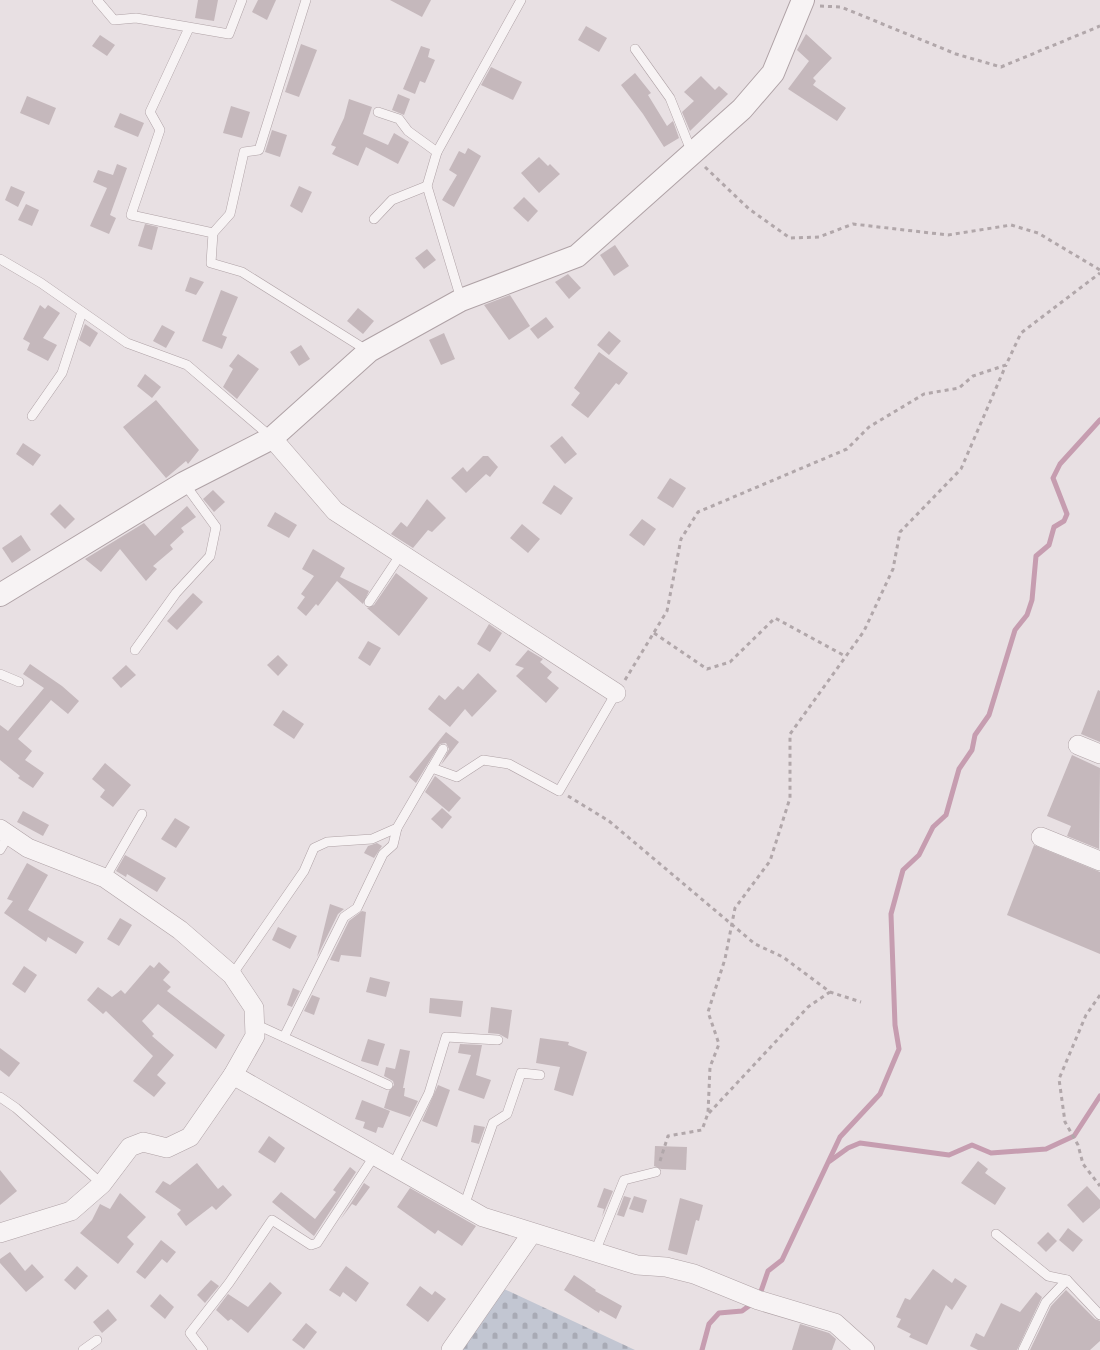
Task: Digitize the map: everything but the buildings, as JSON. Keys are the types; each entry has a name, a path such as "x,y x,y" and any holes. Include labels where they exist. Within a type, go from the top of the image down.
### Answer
{"street":[{"path":"0,595 184,483 272,438 369,351 460,300 577,256 742,109 773,73 799,1"},
{"path":"272,438 334,511 616,693"},
{"path":"1078,745 1100,754"},
{"path":"1041,837 1100,861"},
{"path":"0,1233 71,1211 102,1184 130,1147 143,1142 167,1148 190,1137 233,1076 255,1036 254,1008 232,975 180,930 105,878 3,838"},
{"path":"233,1076 483,1217 637,1265 666,1267 694,1274 758,1300 836,1323 865,1350"},
{"path":"451,1350 532,1233"}],"lane":[{"path":"97,0 114,20 136,18 229,34 242,0"},
{"path":"306,0 259,150 244,152 230,214 213,233 211,263 242,272 369,351"},
{"path":"460,300 427,186 436,152 521,0"},
{"path":"189,28 150,112 160,130 131,215 213,233"},
{"path":"634,49 670,98 692,154"},
{"path":"378,112 399,118 408,132 436,152"},
{"path":"374,219 392,200 427,186"},
{"path":"0,259 41,283 127,343 187,365 272,438"},
{"path":"32,416 62,373 82,312"},
{"path":"135,650 176,593 210,556 216,527 184,483"},
{"path":"369,602 401,554"},
{"path":"0,674 19,682"},
{"path":"432,768 458,778 483,760 509,764 559,791 616,693"},
{"path":"284,1037 344,917 357,908 383,854 393,846 397,828 443,749"},
{"path":"105,878 142,814"},
{"path":"232,975 304,871 314,848 327,842 372,839 397,828"},
{"path":"255,1024 388,1085"},
{"path":"393,1165 429,1093 446,1037 498,1040"},
{"path":"464,1206 493,1123 507,1114 521,1073 540,1075"},
{"path":"0,1097 16,1108 102,1184"},
{"path":"203,1350 190,1333 229,1283 272,1220 311,1245 317,1242 375,1155"},
{"path":"595,1252 624,1180 656,1172"},
{"path":"996,1234 1048,1276 1067,1280 1100,1314"},
{"path":"1023,1350 1046,1302 1067,1280"},
{"path":"83,1350 97,1340"}],"path":[{"path":"799,1 841,7 956,54 1001,67 1100,26"},
{"path":"656,1172 668,1136 702,1130 708,1113 710,1067 719,1044 708,1012 725,959 735,908 770,861 790,798 790,734 864,631 893,569 900,532 961,470 1021,333 1100,272 1038,233 1011,225 948,235 852,224 819,237 790,238 748,209 692,154"},
{"path":"616,693 667,611 681,539 698,512 847,449 869,426 924,394 959,388 973,376 1006,365"},
{"path":"654,633 707,669 730,662 775,618 845,656"},
{"path":"559,791 609,821 755,944 783,958 830,992 861,1002"},
{"path":"708,1113 808,1008 830,992"},
{"path":"1100,994 1086,1015 1058,1079 1065,1122 1078,1145 1083,1164 1100,1186"}],"green space":[{"path":"504,1289 635,1350 459,1350"}],"waterway":[{"path":"759,1297 768,1271 782,1260 840,1137 880,1094 899,1049 895,1025 891,914 903,870 919,855 933,827 946,815 959,769 972,750 975,735 989,715 1015,630 1027,615 1032,600 1036,556 1049,545 1054,527 1064,521 1067,514 1053,478 1060,464 1100,420"},
{"path":"830,1161 848,1148 860,1143 949,1155 972,1145 991,1153 1046,1149 1074,1136 1100,1096"},
{"path":"702,1350 709,1324 719,1313 742,1311 753,1303"}]}
